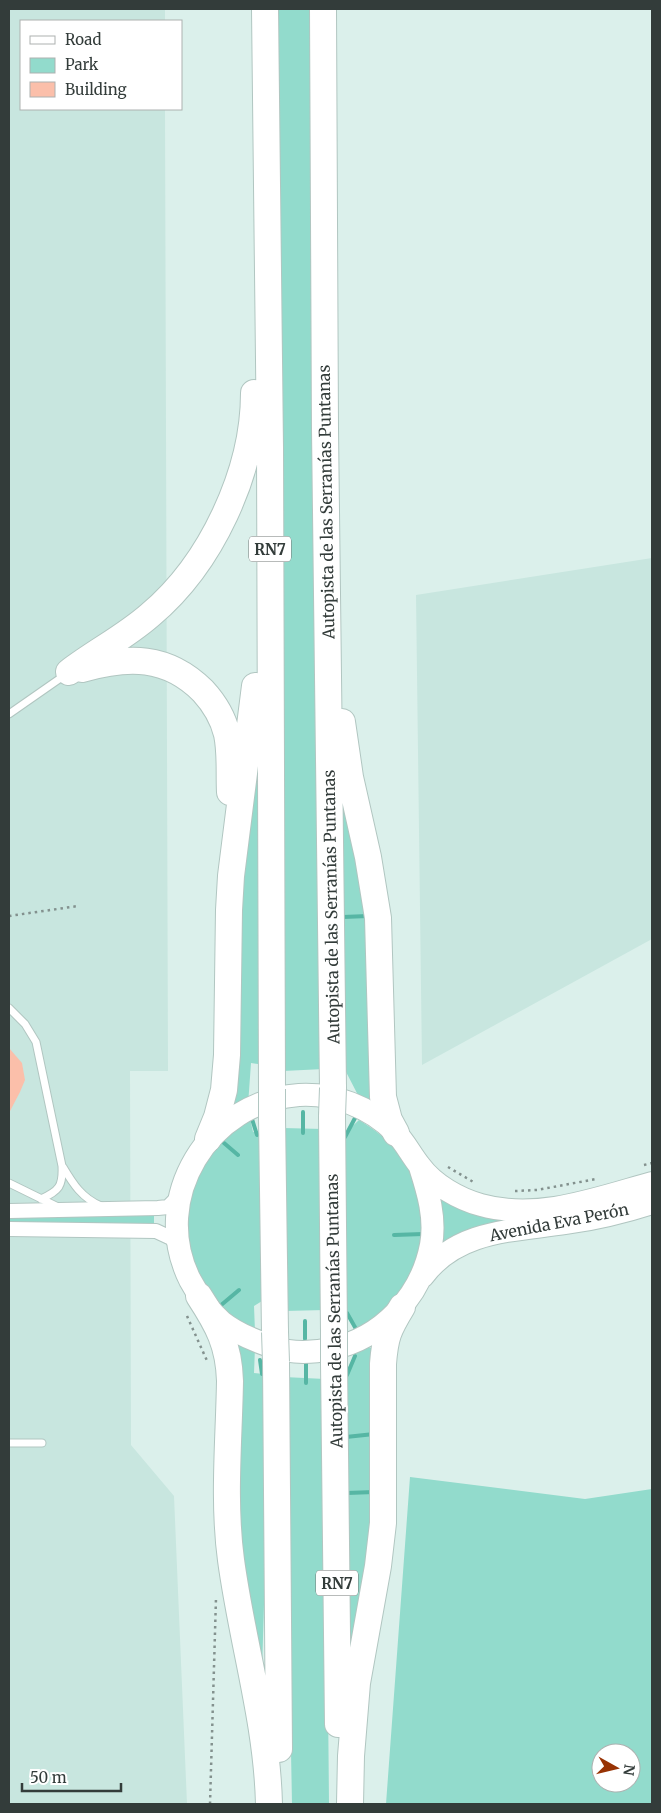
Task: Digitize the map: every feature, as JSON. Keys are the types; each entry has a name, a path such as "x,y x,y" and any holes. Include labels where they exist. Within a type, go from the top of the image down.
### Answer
{"highway":[{"name":"Autopista de las Serranías Puntanas","path":"323,9 339,1804"},
{"path":"69,672 136,627 166,601 179,586 196,564 216,530 231,500 242,468 251,429 253,405 253,140 265,19"},
{"name":"RN7","path":"265,19 270,448 272,1118 276,1362 279,1804"},
{"path":"326,429 333,518 336,666 350,777 368,857 378,918 383,1091 388,1115 396,1133"},
{"path":"208,1139 221,1104 226,1072 231,876 256,684 260,546 270,448"},
{"path":"69,672 123,660 145,661 156,663 188,677 206,695 218,711 228,745 231,876"},
{"path":"193,1305 221,1334 228,1358 230,1380 228,1531 233,1570 262,1725 269,1804"},
{"path":"350,1804 356,1683 378,1566 382,1523 382,1390 385,1344 389,1328 402,1307"}],"main road":[{"path":"322,1096 362,1108 380,1118 396,1133 420,1167 432,1205 432,1244 420,1280 402,1307 377,1330 347,1345 315,1352 281,1350 249,1340 193,1305 178,1246 177,1216 180,1195 191,1165 208,1139 224,1124 241,1112 280,1097 322,1096"},
{"name":"Avenida Eva Perón","path":"420,1167 434,1180 458,1196 482,1205 524,1211 555,1208 591,1200 648,1174"},
{"name":"Avenida Eva Perón","path":"420,1280 430,1266 442,1257 454,1249 482,1237 515,1228 581,1220 652,1203"}],"street":[{"path":"9,1211 142,1210 168,1207 180,1195"},
{"path":"9,1230 156,1231 171,1238 178,1246"}],"lane":[{"path":"9,714 69,672"},
{"path":"9,1008 25,1024 36,1042 62,1166 62,1177 59,1187 52,1194 41,1199"},
{"path":"62,1166 84,1198 107,1209"},
{"path":"9,1182 65,1210"},
{"path":"9,1443 42,1443"}],"path":[{"path":"9,916 78,906"},
{"path":"648,1174 652,1163"},
{"path":"442,1164 478,1184"},
{"path":"510,1191 537,1190 601,1178"},
{"path":"193,1305 209,1366"},
{"path":"210,1804 217,1610 216,1591"}],"shaded area":[{"path":"9,9 165,9 165,20 20,20 20,110 165,110 168,1071 130,1071 131,1445 174,1496 187,1804 9,1804"},
{"path":"652,558 652,939 422,1065 416,595"}],"green space":[{"path":"273,9 315,9 324,1069 283,1071"},
{"path":"253,768 258,786 260,1051 258,1064 251,1063 248,1105 225,1111 232,987"},
{"path":"337,784 362,867 377,1101 360,1099 343,1066"},
{"path":"250,1118 253,1132 260,1133 262,1301 254,1306 255,1332 227,1314 199,1279 186,1234 192,1187 216,1145"},
{"path":"359,1120 381,1135 400,1154 409,1168 415,1183 422,1217 419,1250 407,1281 397,1296 385,1308 358,1329 342,1303 343,1135"},
{"path":"283,1128 323,1129 325,1310 284,1311"},
{"path":"441,1189 509,1219 472,1229 440,1247"},
{"path":"154,1215 154,1223 9,1223 9,1217"},
{"path":"230,1335 255,1347 254,1373 264,1374 266,1538 262,1671 236,1563"},
{"path":"368,1347 375,1349 377,1496 349,1687 345,1373 358,1350"},
{"path":"284,1377 325,1379 329,1804 292,1804"},
{"path":"410,1477 585,1499 652,1489 652,1804 386,1804"}],"building":[{"path":"9,1048 22,1063 25,1080 9,1113"}],"waterway":[{"path":"343,917 368,916"},
{"path":"303,1112 303,1133"},
{"path":"345,1137 355,1118"},
{"path":"252,1119 257,1135"},
{"path":"224,1143 238,1155"},
{"path":"394,1235 423,1234"},
{"path":"220,1306 239,1290"},
{"path":"347,1313 356,1329"},
{"path":"305,1321 305,1339"},
{"path":"347,1375 355,1356"},
{"path":"260,1360 262,1374"},
{"path":"306,1362 306,1383"},
{"path":"346,1437 374,1434"},
{"path":"347,1493 374,1492"}]}
